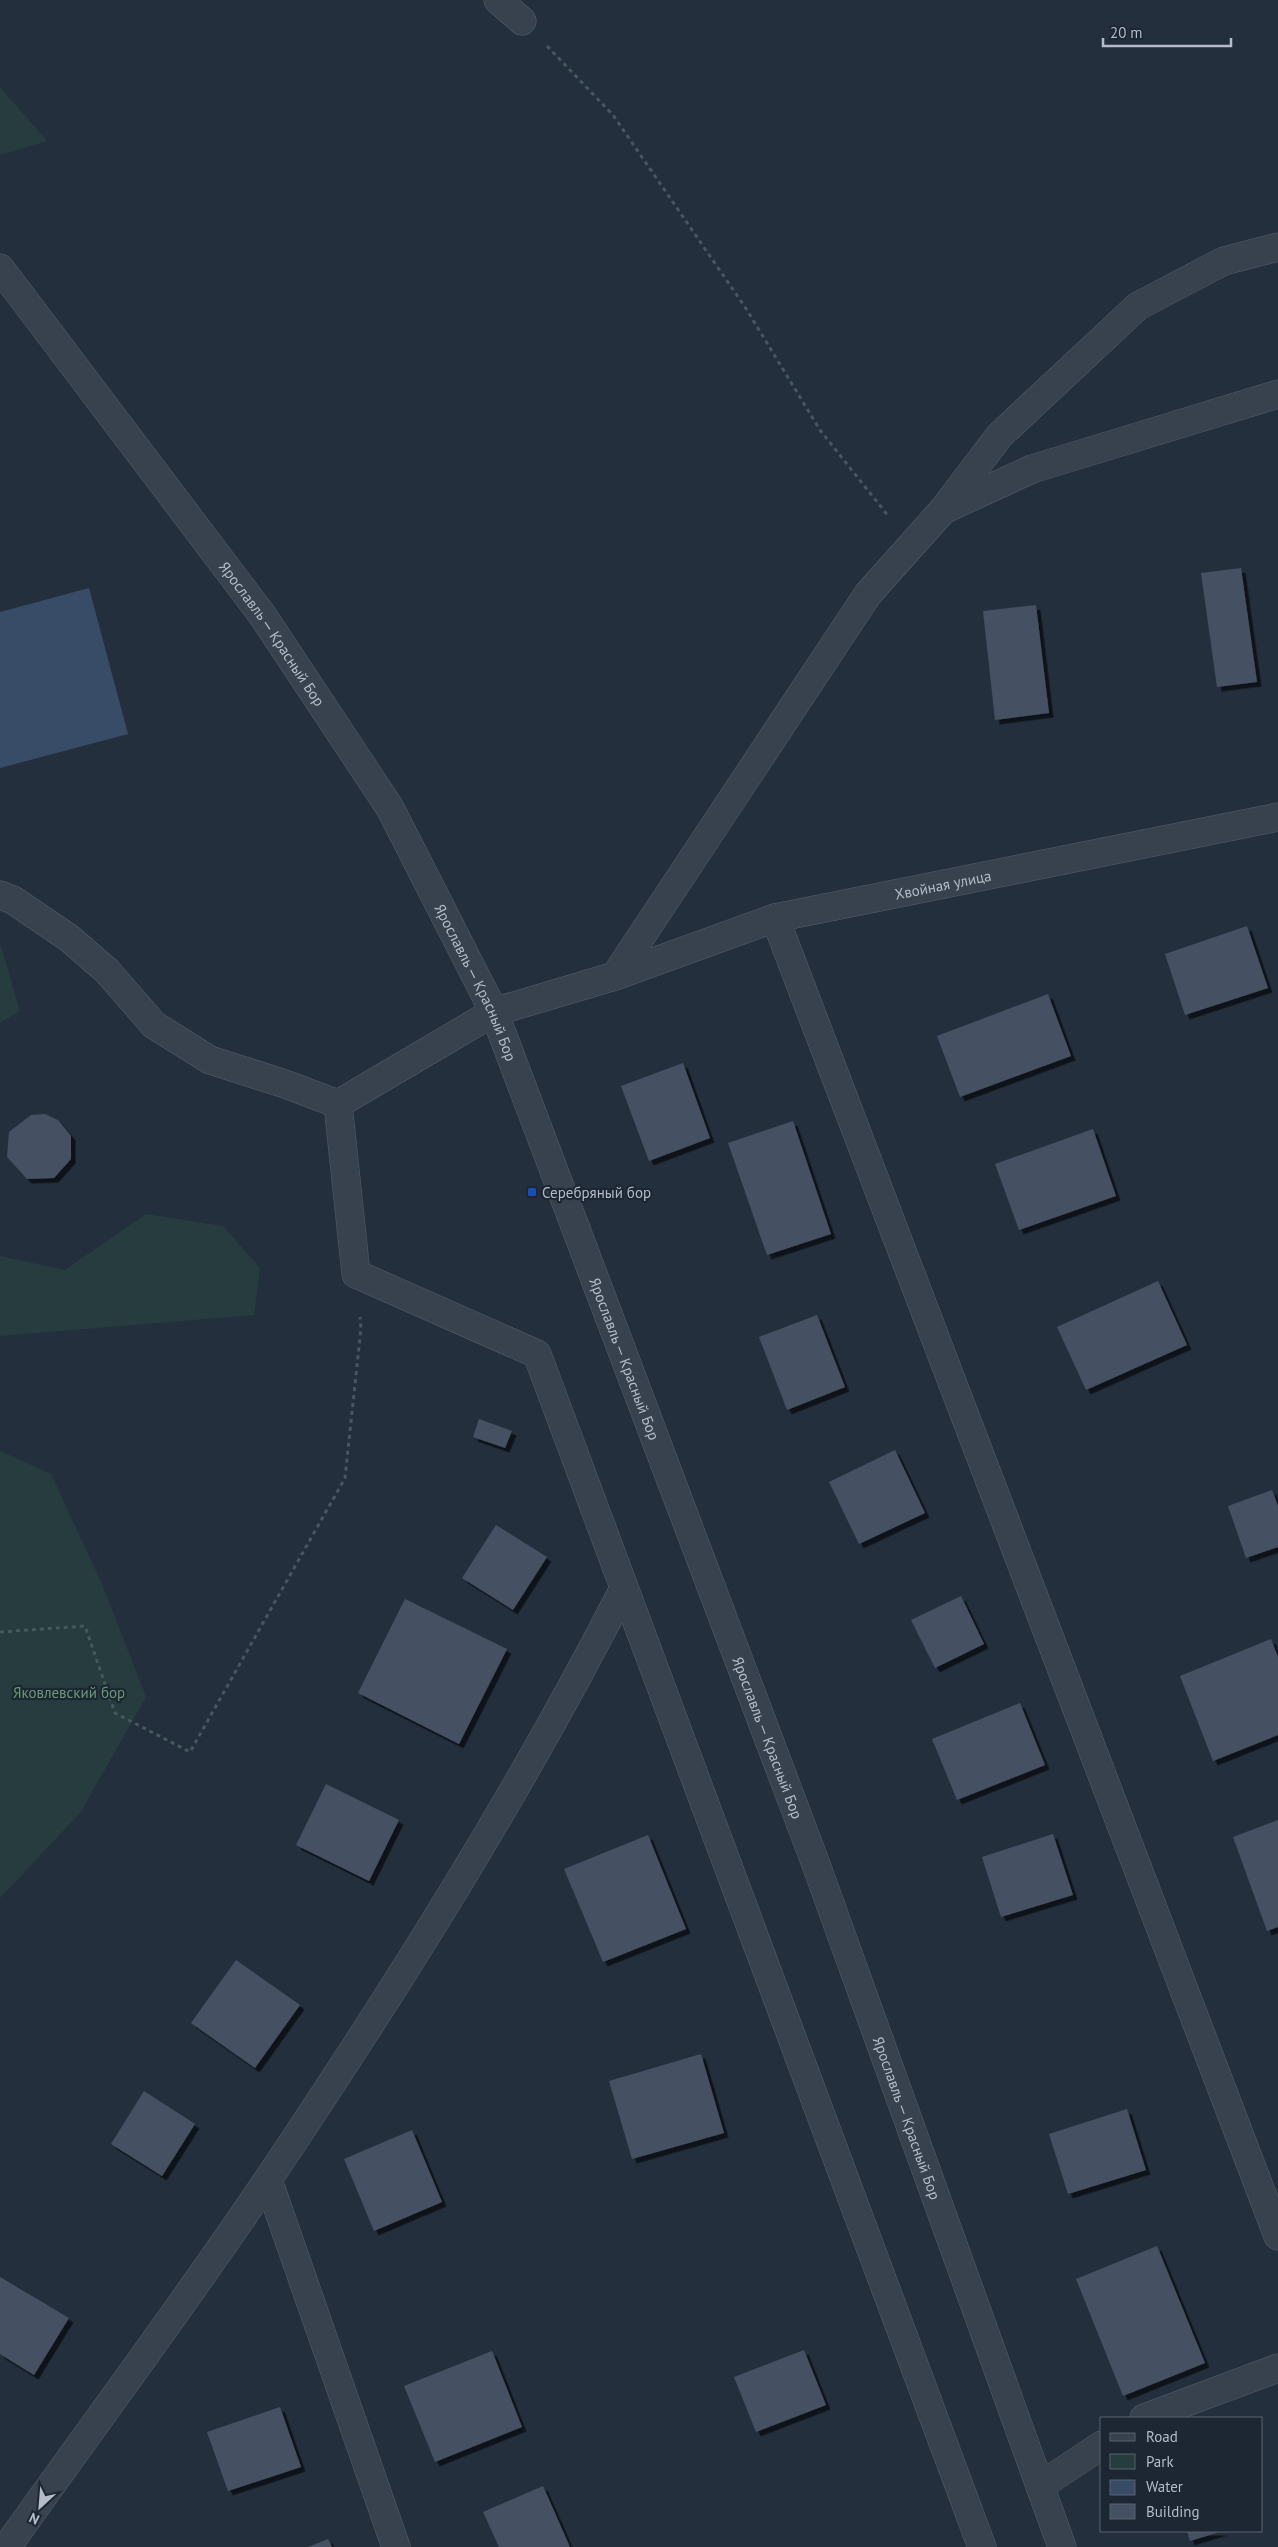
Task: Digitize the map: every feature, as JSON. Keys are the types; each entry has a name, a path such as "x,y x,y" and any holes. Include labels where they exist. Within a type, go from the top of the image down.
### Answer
{"street":[{"path":"498,0 522,20"},
{"path":"616,976 868,594 943,510 1000,435 1138,306 1224,261 1278,247"},
{"name":"Ярославль — Красный Бор","path":"0,268 263,616 390,808 494,1012 814,1859 1062,2547"},
{"path":"943,510 1032,469 1278,394"},
{"name":"Хвойная улица","path":"338,1104 494,1012 616,976 775,918 1278,817"},
{"path":"0,895 12,900 69,938 107,971 154,1024 210,1060 285,1084 338,1104 356,1274 537,1354 982,2547"},
{"path":"775,918 1278,2236"},
{"path":"6,2547 268,2180 411,1962 577,1681 624,1588"},
{"path":"268,2180 396,2547"},
{"path":"1147,2417 1278,2368"},
{"path":"1040,2486 1100,2446"}],"path":[{"path":"522,20 613,115 745,307 820,430 912,545"},
{"path":"0,1632 85,1626 115,1713 190,1752 345,1478 361,1328 356,1274"}],"green space":[{"path":"0,87 47,141 0,155"},
{"path":"0,943 20,1011 0,1023"},
{"path":"146,1214 223,1226 260,1268 254,1315 0,1336 0,1256 65,1270"},
{"name":"Яковлевский бор","path":"0,1451 51,1474 102,1584 146,1697 80,1813 0,1898"}],"water":[{"path":"89,588 128,734 0,768 0,612"}],"building":[{"path":"1241,568 1257,682 1217,687 1201,573"},
{"path":"1036,605 1049,713 995,720 983,611"},
{"path":"1247,926 1268,988 1185,1015 1165,954"},
{"path":"1048,994 1071,1056 960,1097 937,1036"},
{"path":"683,1063 710,1138 649,1161 621,1086"},
{"path":"45,1114 58,1120 71,1136 71,1159 54,1178 27,1179 7,1157 9,1132 31,1115"},
{"path":"793,1121 831,1234 767,1255 728,1143"},
{"path":"1093,1129 1116,1196 1019,1230 995,1164"},
{"path":"1158,1281 1187,1345 1086,1390 1057,1327"},
{"path":"817,1315 845,1387 787,1410 759,1337"},
{"path":"479,1419 512,1431 505,1448 473,1437"},
{"path":"895,1450 925,1513 859,1544 829,1482"},
{"path":"1272,1490 1278,1506 1278,1547 1246,1558 1228,1506"},
{"path":"496,1525 547,1557 513,1610 462,1578"},
{"path":"961,1596 984,1644 935,1668 911,1620"},
{"path":"405,1599 507,1649 459,1744 358,1693"},
{"path":"1271,1639 1278,1657 1278,1735 1213,1761 1180,1676"},
{"path":"1020,1703 1045,1765 957,1800 932,1739"},
{"path":"326,1784 399,1820 369,1881 296,1845"},
{"path":"1278,1820 1278,1927 1267,1931 1233,1837"},
{"path":"1053,1834 1073,1895 1001,1917 982,1857"},
{"path":"648,1835 686,1929 603,1962 564,1869"},
{"path":"236,1960 300,2005 255,2068 191,2023"},
{"path":"701,2054 724,2133 632,2159 609,2081"},
{"path":"144,2091 195,2124 162,2176 111,2144"},
{"path":"1127,2109 1146,2170 1068,2194 1049,2134"},
{"path":"412,2130 442,2202 374,2231 344,2159"},
{"path":"1157,2246 1205,2363 1123,2396 1076,2279"},
{"path":"0,2277 69,2318 34,2375 0,2354"},
{"path":"804,2350 826,2405 756,2432 734,2377"},
{"path":"492,2351 522,2427 435,2462 404,2386"},
{"path":"280,2407 301,2467 228,2491 207,2432"},
{"path":"543,2486 570,2547 499,2547 483,2512"},
{"path":"1187,2532 1220,2532 1190,2541"},
{"path":"328,2539 332,2547 308,2547"}],"place":[{"name":"Серебряный бор","path":"532,1192"}]}
